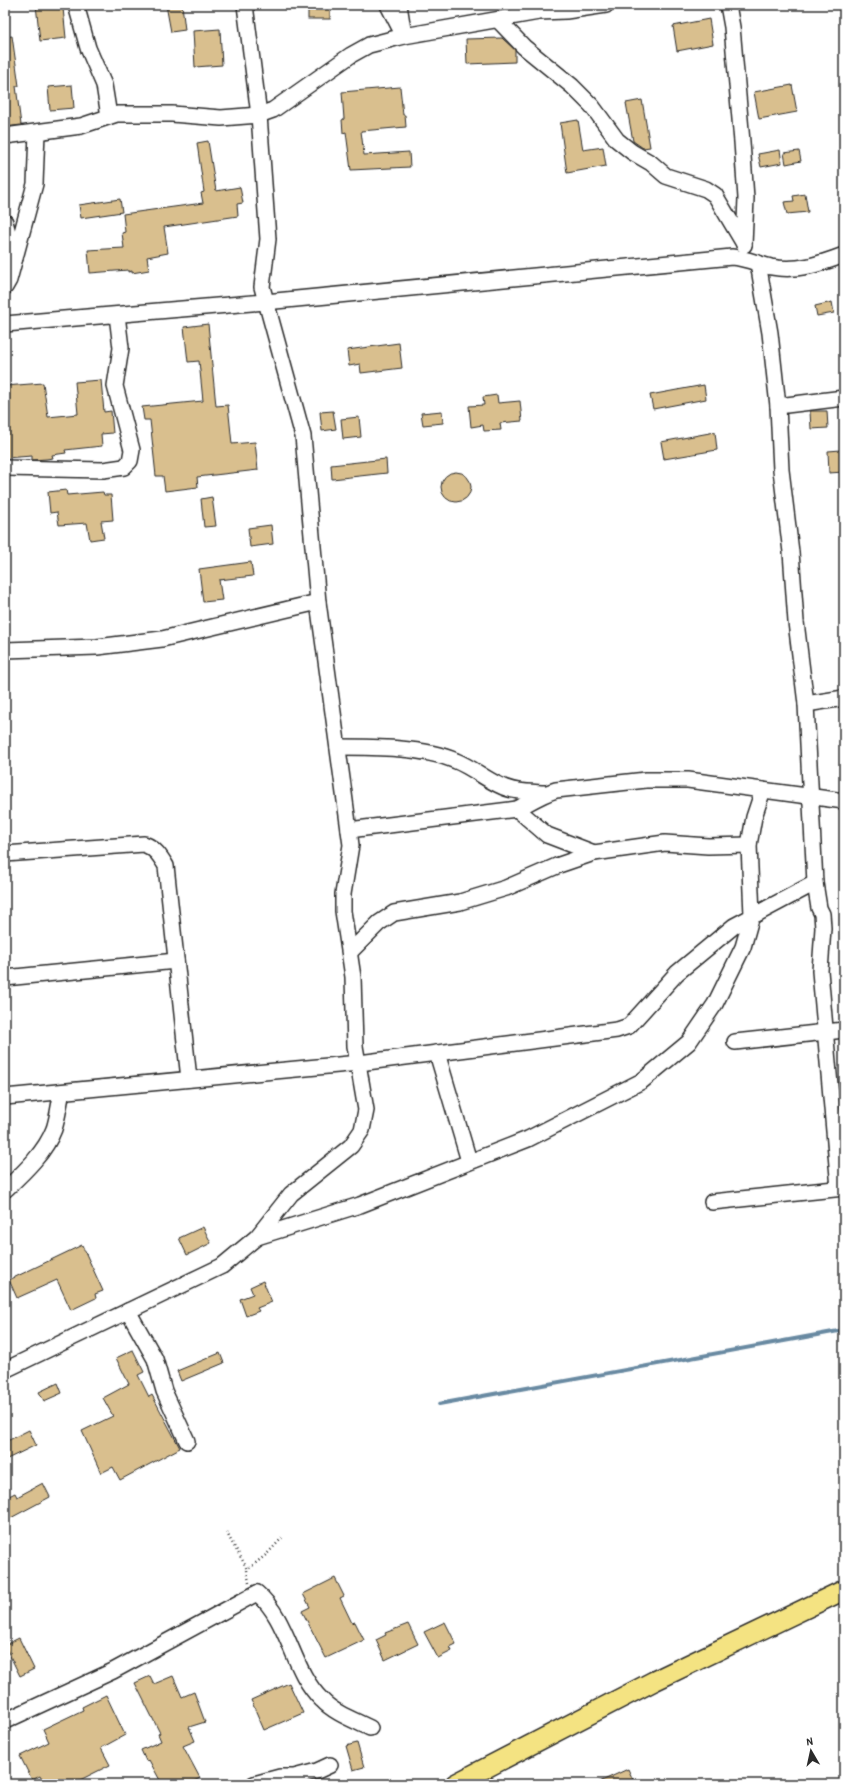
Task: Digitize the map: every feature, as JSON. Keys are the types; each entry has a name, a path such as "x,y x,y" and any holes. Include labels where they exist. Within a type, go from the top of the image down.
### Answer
{"main road":[{"path":"455,1784 654,1681 844,1590"}],"street":[{"path":"76,5 88,48 104,85 109,116"},
{"path":"5,1370 222,1266 257,1237 291,1194 351,1146 362,1130 366,1110 355,1046 353,977 343,905 343,894 352,845 318,602 303,436 262,287 268,239 258,116 245,5"},
{"path":"388,5 404,36"},
{"path":"399,5 404,36"},
{"path":"5,136 81,126 109,116 172,114 221,118 258,116 279,106 324,73 369,45 404,36 539,12 566,11 606,5"},
{"path":"728,5 732,27 746,198 743,251"},
{"path":"498,20 524,47 577,91 592,106 617,140 632,152 651,163 666,176 706,188 715,195 743,251 758,263 789,269 819,264 844,255"},
{"path":"5,287 9,280 35,184 38,132"},
{"path":"5,222 15,258"},
{"path":"5,324 266,302 732,257 743,251"},
{"path":"712,1202 842,1188 820,971 823,928 822,914 819,908 815,883 812,796 806,704 796,622 791,552 781,470 778,406 770,333 758,263"},
{"path":"5,468 103,470 124,467 130,461 132,450 115,386 121,348 117,315"},
{"path":"778,406 844,398"},
{"path":"5,650 97,647 162,639 318,602"},
{"path":"806,704 844,698"},
{"path":"338,747 395,750 434,755 455,760 499,785 520,791 544,793 590,785 646,780 688,780 844,801"},
{"path":"257,1237 360,1206 469,1161 528,1139 642,1081 689,1042 715,1004 743,947 752,915 749,845 754,817 763,790"},
{"path":"349,830 516,808 533,801 544,793"},
{"path":"516,808 547,834 594,853"},
{"path":"350,952 378,923 394,913 460,902 506,888 559,865 594,853 665,843 708,846 749,845"},
{"path":"5,854 144,844 151,846 166,866 189,1080"},
{"path":"5,1097 359,1063 600,1033 629,1026 677,973 734,926 752,915 815,883"},
{"path":"5,978 176,961"},
{"path":"735,1042 844,1030"},
{"path":"437,1053 469,1161"},
{"path":"5,1190 22,1174 46,1145 54,1128 62,1092"},
{"path":"128,1311 154,1359 164,1392 187,1441"},
{"path":"5,1721 113,1671 257,1593 267,1601 275,1613 304,1676 322,1702 349,1718 370,1728"},
{"path":"254,1784 280,1777 294,1777 317,1771 330,1765"}],"path":[{"path":"227,1532 232,1546 243,1559 249,1582 257,1593"},
{"path":"247,1570 267,1554 282,1538"}],"building":[{"path":"36,5 58,5 58,8 63,8 66,38 40,41"},
{"path":"166,5 182,5 185,30 171,32"},
{"path":"308,5 330,5 330,19 308,19"},
{"path":"709,19 713,44 677,51 673,26"},
{"path":"220,29 222,65 195,67 193,31"},
{"path":"12,36 19,86 16,86 21,125 5,127 5,37"},
{"path":"502,38 515,50 515,62 467,64 466,39"},
{"path":"72,85 74,108 50,110 48,87"},
{"path":"792,85 797,112 759,119 754,92"},
{"path":"400,87 406,127 361,131 364,155 409,152 410,167 351,170 346,132 343,133 342,120 344,119 342,92"},
{"path":"642,100 650,147 643,148 633,141 626,103"},
{"path":"578,120 583,150 603,147 606,166 567,173 560,123"},
{"path":"208,141 216,191 240,187 243,203 237,204 238,216 164,227 168,253 147,257 149,270 132,273 132,271 128,272 128,270 90,273 88,250 124,248 122,233 125,232 123,214 203,203 201,193 204,192 197,143"},
{"path":"780,150 782,163 761,167 758,154"},
{"path":"799,151 801,161 786,164 784,153"},
{"path":"805,194 808,212 787,214 784,202 794,201 793,196"},
{"path":"120,199 122,212 81,218 79,205"},
{"path":"832,302 834,313 817,316 815,306"},
{"path":"208,324 216,406 228,405 232,444 255,442 258,470 197,477 198,487 165,491 163,476 156,476 150,420 144,420 142,407 203,401 199,361 188,362 184,327"},
{"path":"399,343 402,368 361,373 360,364 349,366 347,350"},
{"path":"101,380 104,412 111,411 113,433 101,434 102,446 65,450 66,453 52,455 53,458 46,459 32,460 32,456 5,458 5,386 43,383 48,417 78,414 75,382"},
{"path":"704,385 706,399 653,409 650,395"},
{"path":"497,395 498,403 520,401 522,421 500,423 501,430 484,431 483,425 471,427 469,406 484,405 483,397"},
{"path":"333,411 336,429 322,431 320,412"},
{"path":"442,411 443,423 423,425 421,413"},
{"path":"810,411 827,411 828,428 811,429"},
{"path":"359,417 361,437 343,439 341,419"},
{"path":"715,432 717,450 664,459 661,442"},
{"path":"841,450 842,459 844,459 844,472 829,473 828,451"},
{"path":"386,459 387,473 332,479 331,465"},
{"path":"456,472 462,473 470,481 470,493 462,501 456,502 450,501 442,493 441,487 442,481 450,473"},
{"path":"66,490 67,495 103,492 104,495 111,495 113,520 101,521 104,538 90,540 87,523 59,525 57,512 50,513 48,492"},
{"path":"212,497 216,526 204,527 201,499"},
{"path":"271,525 273,544 250,547 248,528"},
{"path":"251,562 253,576 219,580 222,600 203,602 199,569"},
{"path":"203,1227 211,1243 187,1255 179,1238"},
{"path":"82,1245 103,1291 95,1294 96,1298 71,1310 57,1280 17,1298 9,1280"},
{"path":"263,1281 272,1302 257,1308 259,1311 246,1316 240,1299 253,1294 250,1287"},
{"path":"133,1350 144,1372 138,1375 149,1397 152,1395 180,1448 120,1480 113,1467 101,1473 82,1431 113,1416 103,1398 129,1384 116,1358"},
{"path":"220,1353 224,1363 181,1381 177,1371"},
{"path":"58,1383 62,1393 44,1401 39,1392"},
{"path":"29,1430 36,1445 5,1460 5,1442"},
{"path":"43,1483 50,1497 5,1521 5,1498 15,1493 17,1497"},
{"path":"335,1578 344,1596 340,1598 352,1623 355,1622 364,1640 326,1658 302,1611 310,1607 303,1594"},
{"path":"445,1622 456,1644 450,1647 452,1651 438,1658 424,1632"},
{"path":"408,1624 418,1644 385,1660 376,1640 386,1635 385,1633"},
{"path":"19,1638 34,1669 20,1676 5,1646"},
{"path":"150,1676 154,1684 173,1676 182,1697 194,1692 205,1722 189,1727 195,1741 183,1746 200,1778 188,1784 162,1784 149,1760 146,1761 141,1750 161,1741 158,1734 160,1733 135,1683"},
{"path":"289,1683 303,1713 264,1730 251,1700"},
{"path":"106,1695 125,1735 101,1748 110,1765 72,1784 44,1784 40,1776 32,1780 20,1756 49,1742 43,1729 83,1710 82,1707"},
{"path":"357,1743 364,1767 353,1770 346,1746"},
{"path":"628,1769 635,1784 595,1784"}],"waterway":[{"path":"439,1404 844,1330"}]}
